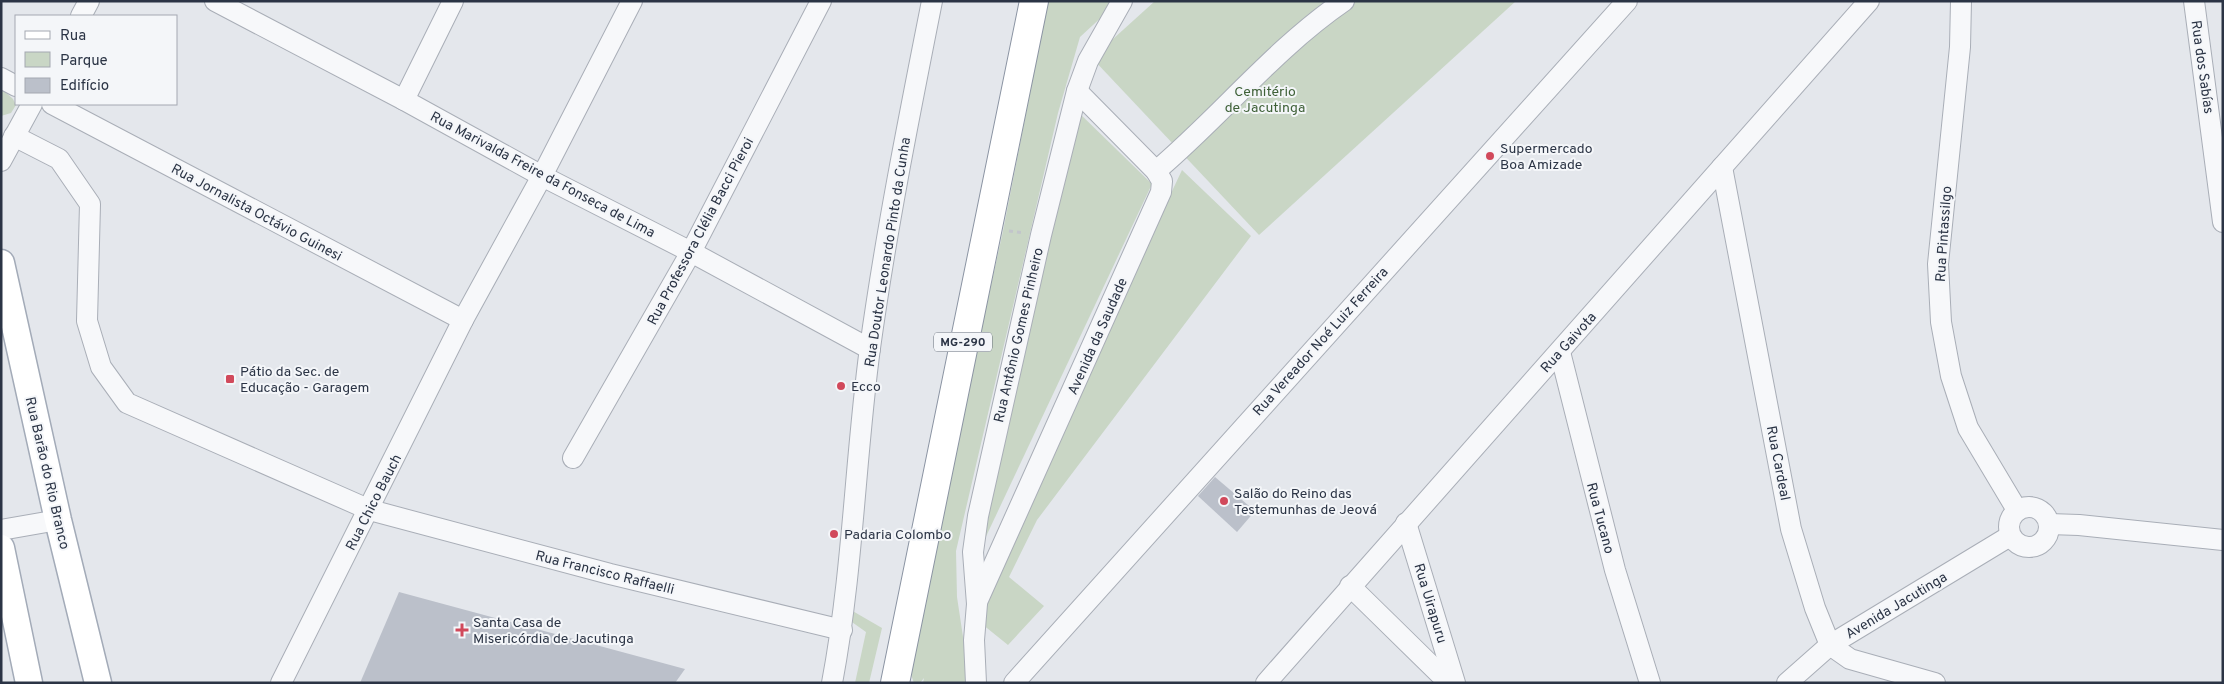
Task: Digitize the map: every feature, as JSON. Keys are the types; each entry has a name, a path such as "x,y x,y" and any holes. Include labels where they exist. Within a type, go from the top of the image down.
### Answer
{"highway":[{"name":"MG-290","path":"895,683 1034,1"}],"main road":[{"name":"Rua Barão do Rio Branco","path":"1,263 58,520 98,683"},
{"path":"1,548 29,683"}],"street":[{"path":"82,15 89,1"},
{"name":"Rua Marivalda Freire da Fonseca de Lima","path":"215,1 404,100 542,176 691,252 870,349"},
{"path":"404,100 453,1"},
{"name":"Rua Chico Bauch","path":"281,683 370,510 463,320 542,176 632,1"},
{"name":"Rua Professora Clélia Bacci Pieroi","path":"573,458 691,252 821,1"},
{"name":"Rua Doutor Leonardo Pinto da Cunha","path":"832,683 842,630 870,349 891,211 932,1"},
{"name":"Rua Antônio Gomes Pinheiro","path":"976,683 974,640 977,604 973,552 978,516 1041,236 1077,91 1088,61 1122,1"},
{"path":"1077,91 1156,172 1191,142 1297,35 1344,1"},
{"name":"Rua Vereador Noé Luiz Ferreira","path":"1014,683 1627,1"},
{"name":"Rua Gaivota","path":"1266,683 1870,1"},
{"name":"Rua Pintassilgo","path":"1961,1 1960,47 1938,264 1941,322 1951,376 1968,428 2017,510"},
{"name":"Rua dos Sabías","path":"2194,1 2220,176 2223,222"},
{"path":"1,78 15,85"},
{"path":"1,161 31,105"},
{"name":"Rua Jornalista Octávio Guinesi","path":"54,105 463,320"},
{"name":"Rua Francisco Raffaelli","path":"14,136 59,159 90,204 87,321 101,367 127,403 370,510 610,574 842,630"},
{"name":"Rua Cardeal","path":"1722,167 1791,529 1815,608 1830,645"},
{"name":"Avenida da Saudade","path":"977,604 1161,192 1162,181 1156,172"},
{"name":"Rua Tucano","path":"1560,352 1614,570 1650,683"},
{"path":"2030,507 2037,508 2043,512 2049,524 2046,538 2034,546 2020,546 2010,536 2009,522 2017,510 2030,507"},
{"path":"1,530 58,520"},
{"name":"Rua Uirapuru","path":"1406,523 1455,683"},
{"path":"2049,524 2079,525 2223,540"},
{"name":"Avenida Jacutinga","path":"1787,683 1830,645 2010,536"},
{"name":"Rua Uirapuru","path":"1350,586 1449,683"},
{"path":"1830,645 1850,659 1935,683"}],"path":[{"path":"988,230 1041,236"}],"green space":[{"path":"1048,1 1111,1 1106,13 1080,37 1058,113 956,551 957,597 970,683 923,683 924,678 920,683 914,683 910,672 924,613 964,407 1003,231"},
{"name":"Cemitério de Jacutinga","path":"1155,1 1516,1 1259,235 1092,58"},
{"path":"1,88 13,99 16,105 11,113 1,116"},
{"path":"1075,109 1152,184 974,562"},
{"path":"1182,170 1251,236 1037,520 1009,577 1044,606 1008,645 972,616"},
{"path":"844,606 882,628 869,683 855,683 866,632 842,615"}],"building":[{"name":"Salão do Reino das Testemunhas de Jeová","path":"1215,477 1255,511 1237,532 1198,496"},
{"name":"Santa Casa de Misericórdia de Jacutinga","path":"399,592 685,669 675,683 360,683"}],"place":[{"name":"Supermercado Boa Amizade","path":"1490,156"},
{"name":"Pátio da Sec. de Educação - Garagem","path":"230,379"},
{"name":"Ecco","path":"841,386"},
{"name":"Salão do Reino das Testemunhas de Jeová","path":"1224,501"},
{"name":"Padaria Colombo","path":"834,534"},
{"name":"Santa Casa de Misericórdia de Jacutinga","path":"462,630"}]}
